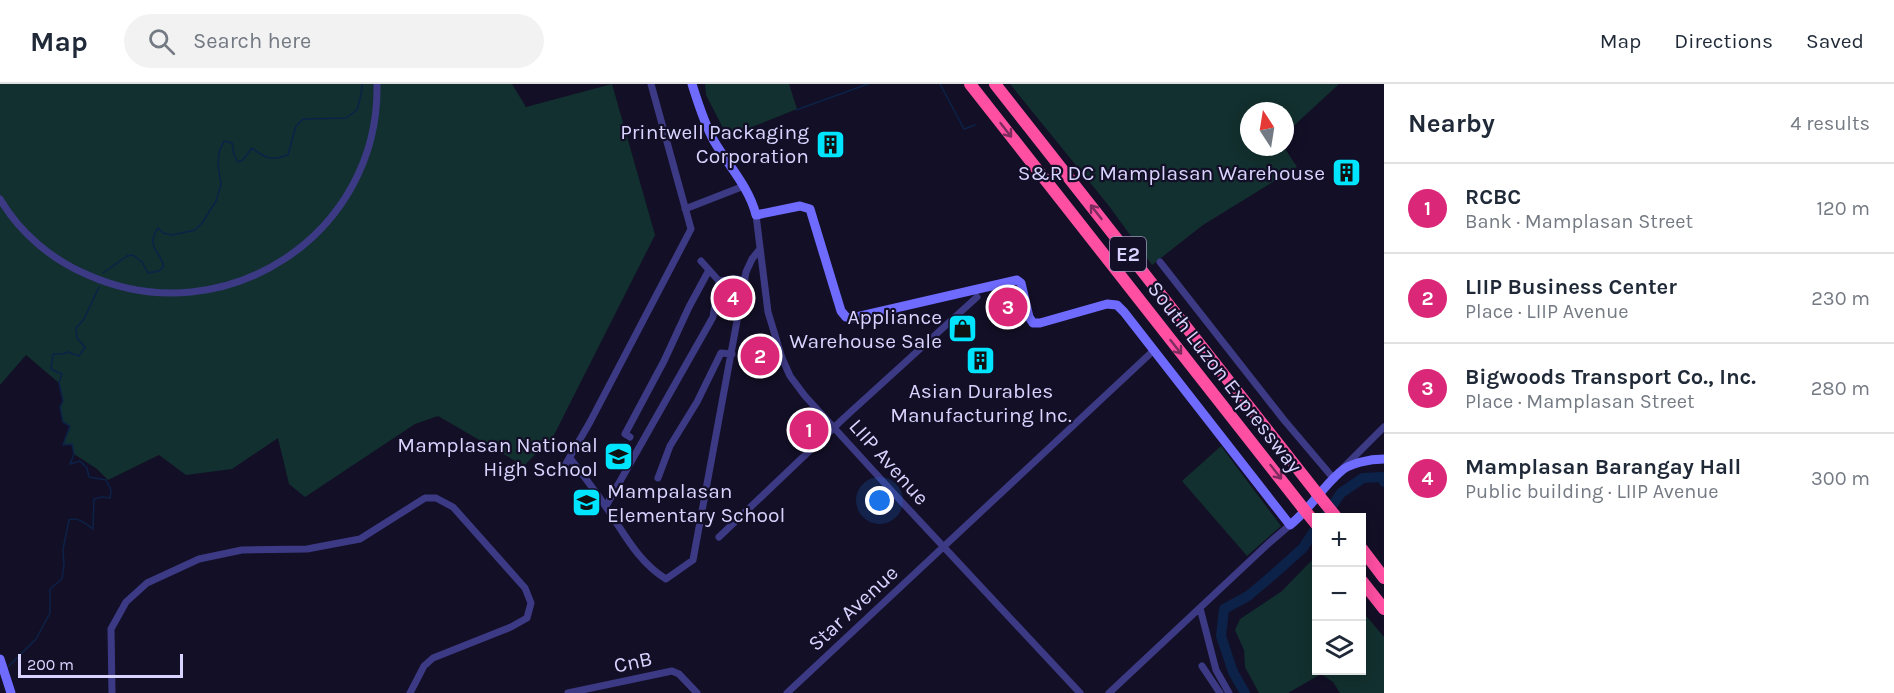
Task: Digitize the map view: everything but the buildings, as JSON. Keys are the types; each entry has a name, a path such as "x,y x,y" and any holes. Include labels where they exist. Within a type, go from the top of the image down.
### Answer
{"highway":[{"name":"South Luzon Expressway","path":"970,84 1312,518"},
{"name":"South Luzon Expressway","path":"995,84 1333,513"},
{"path":"1366,554 1384,578"},
{"path":"1366,586 1384,609"}],"street":[{"path":"0,200 24,231 37,243 64,263 95,279 128,289 163,293 196,292 228,286 257,275 285,260 310,241 336,212 356,178 368,149 375,118 377,84"},
{"path":"564,467 691,229 651,84"},
{"name":"LIIP Avenue","path":"692,84 712,135 752,203 756,215 768,312 790,376 834,428 1080,693"},
{"path":"685,209 744,186"},
{"path":"756,215 800,206 810,208 841,311 847,318 1017,280 1020,282 1029,317 1033,323 1114,304 1122,309 1290,525"},
{"path":"570,458 606,506 633,549 659,575 666,579 693,560 745,280 752,259 760,249"},
{"path":"700,261 719,281"},
{"path":"1160,262 1284,420 1337,475"},
{"path":"630,437 625,434 709,270"},
{"path":"719,281 745,280"},
{"path":"606,506 713,317 719,281"},
{"path":"719,537 978,297"},
{"name":"Star Avenue","path":"787,693 1153,351"},
{"path":"657,478 670,446 697,402 721,353 732,354"},
{"path":"1109,693 1300,517 1384,427"},
{"path":"1337,475 1351,466 1384,459"},
{"path":"112,693 111,629 126,602 147,583 199,559 242,550 307,549 360,539 425,498 436,498 453,507 525,588 531,603 527,618 511,627 433,658 424,666 410,693"},
{"path":"1200,608 1216,670 1229,693"},
{"path":"0,659 10,693"},
{"path":"1202,666 1220,693"},
{"name":"CnB","path":"568,693 672,671 681,676 697,693"}],"green space":[{"path":"0,84 512,84 526,107 612,84 655,235 554,435 524,466 438,416 415,424 305,497 289,484 278,438 232,469 186,475 159,455 108,480 97,469 74,454 72,444 63,445 70,426 63,422 60,407 63,401 59,383 26,355 0,385"},
{"path":"705,84 789,84 797,109 725,138 725,132 706,95"},
{"path":"1010,84 1339,84 1294,126 1294,102 1240,102 1240,156 1290,156 1297,167 1203,225 1152,265 1109,206"},
{"path":"1221,446 1281,526 1247,556 1182,481"},
{"path":"1312,560 1312,675 1319,675 1288,693 1259,693 1245,667 1244,650 1235,630 1240,619 1282,591"},
{"path":"1366,616 1384,637 1384,693 1340,693 1333,682 1322,675 1366,675"}],"waterway":[{"path":"103,273 127,256 133,255 142,262 148,273 159,271 164,266 153,244 155,234 158,228 163,233 172,235 195,230 202,223 216,201 221,184 218,165 219,152 224,141 232,143 238,162 243,160 252,148 269,158 288,155 296,126 303,119 346,118 357,110 362,84"},
{"path":"796,110 868,84"},
{"path":"940,84 964,129 975,125"},
{"path":"8,667 36,639 50,613 50,589 62,579 63,549 69,520 78,520 93,529 94,499 110,498 111,490 106,480 89,477 87,468 80,461 70,464 74,454 72,444 63,445 70,426 63,422 60,407 63,401 59,383 62,374 51,369 53,354 68,352 79,356 85,347 77,338 76,328 84,319 99,287"},
{"path":"1327,513 1341,493 1363,478 1382,477 1384,482"},
{"path":"1245,693 1233,672 1221,636 1224,609 1248,596 1274,574 1303,548 1312,534"}],"place":[{"name":"Printwell Packaging Corporation","path":"830,144"},
{"name":"S&R DC Mamplasan Warehouse","path":"1346,173"},
{"name":"Mamplasan Barangay Hall","path":"733,298"},
{"name":"Bigwoods Transport Co., Inc.","path":"1008,307"},
{"name":"Appliance Warehouse Sale","path":"963,329"},
{"name":"LIIP Business Center","path":"760,356"},
{"name":"Asian Durables Manufacturing Inc.","path":"981,360"},
{"name":"RCBC","path":"809,430"},
{"name":"Mamplasan National High School","path":"619,457"},
{"name":"Mampalasan Elementary School","path":"586,503"}]}
